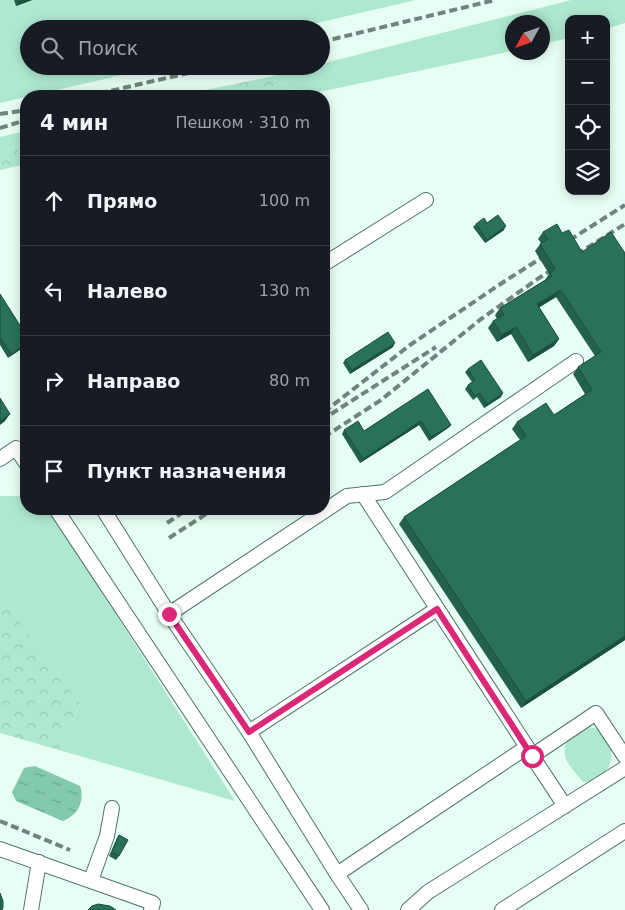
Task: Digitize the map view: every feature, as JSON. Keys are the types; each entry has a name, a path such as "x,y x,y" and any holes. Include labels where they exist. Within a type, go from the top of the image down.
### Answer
{"street":[{"path":"330,260 426,200"},
{"path":"330,507 347,496 385,492 576,361"},
{"path":"0,459 16,448 20,454"},
{"path":"363,494 565,806"},
{"path":"60,515 322,910"},
{"path":"107,515 169,614 249,732 361,910"},
{"path":"169,614 318,515"},
{"path":"249,732 437,609"},
{"path":"337,874 530,752 596,713 625,757"},
{"path":"408,910 428,892 625,768"},
{"path":"91,880 107,836 112,808"},
{"path":"502,910 625,831"},
{"path":"0,849 153,903 151,910"},
{"path":"31,910 39,862"}],"green space":[{"path":"0,0 14,0 16,6 32,0 416,0 330,20 20,20 20,75 122,75 57,90 20,90 20,98 0,103"},
{"path":"571,0 625,0 625,23 610,28 610,15 565,15 565,39 550,42 550,15 512,15"},
{"path":"505,17 505,52 329,90 295,90 269,77 277,75 330,75 330,62"},
{"path":"269,77 295,90 205,90"},
{"path":"20,132 20,152 16,147 0,150 0,137"},
{"path":"16,147 20,152 20,165 0,170 0,150"},
{"path":"0,496 20,496 20,515 53,515 235,801 59,750 80,703 0,594"},
{"path":"0,594 80,703 59,750 0,733"},
{"path":"588,727 603,732 611,748 611,756 606,772 592,781 583,782 568,763 565,756 565,745 576,732"}],"water":[{"path":"35,766 80,786 81,802 73,815 63,821 16,801 12,792 24,768"}],"building":[{"path":"498,215 506,226 487,240 476,224 484,218 487,223"},
{"path":"557,224 562,233 569,230 582,252 611,232 625,253 625,636 526,701 404,517 526,436 517,422 546,403 554,415 592,390 578,367 601,352 561,290 537,304 559,339 533,355 516,327 502,335 493,321 504,315 500,308 552,276 550,273 555,269 540,244 548,239 543,232"},
{"path":"0,294 20,326 20,348 11,354 0,337"},
{"path":"388,332 395,343 352,370 345,360"},
{"path":"481,360 503,393 487,404 480,393 475,396 468,385 475,380 468,369"},
{"path":"428,389 451,425 431,437 421,421 363,459 344,430 358,421 364,431"},
{"path":"0,398 10,414 0,421"},
{"path":"119,835 128,840 119,856 112,852"},
{"path":"0,893 3,901 2,910 0,910"},
{"path":"98,904 110,906 116,910 88,910"}],"railway":[{"path":"330,40 495,0"},
{"path":"114,90 180,75"},
{"path":"0,114 20,111"},
{"path":"0,128 20,122"},
{"path":"330,407 410,345 505,281 625,205"},
{"path":"330,433 381,400 481,319 539,278 625,224"},
{"path":"331,414 436,347"},
{"path":"167,523 179,515"},
{"path":"169,538 205,515"},
{"path":"0,821 70,850"}],"route":[{"path":"169,614 249,732 437,609 532,756"}]}
